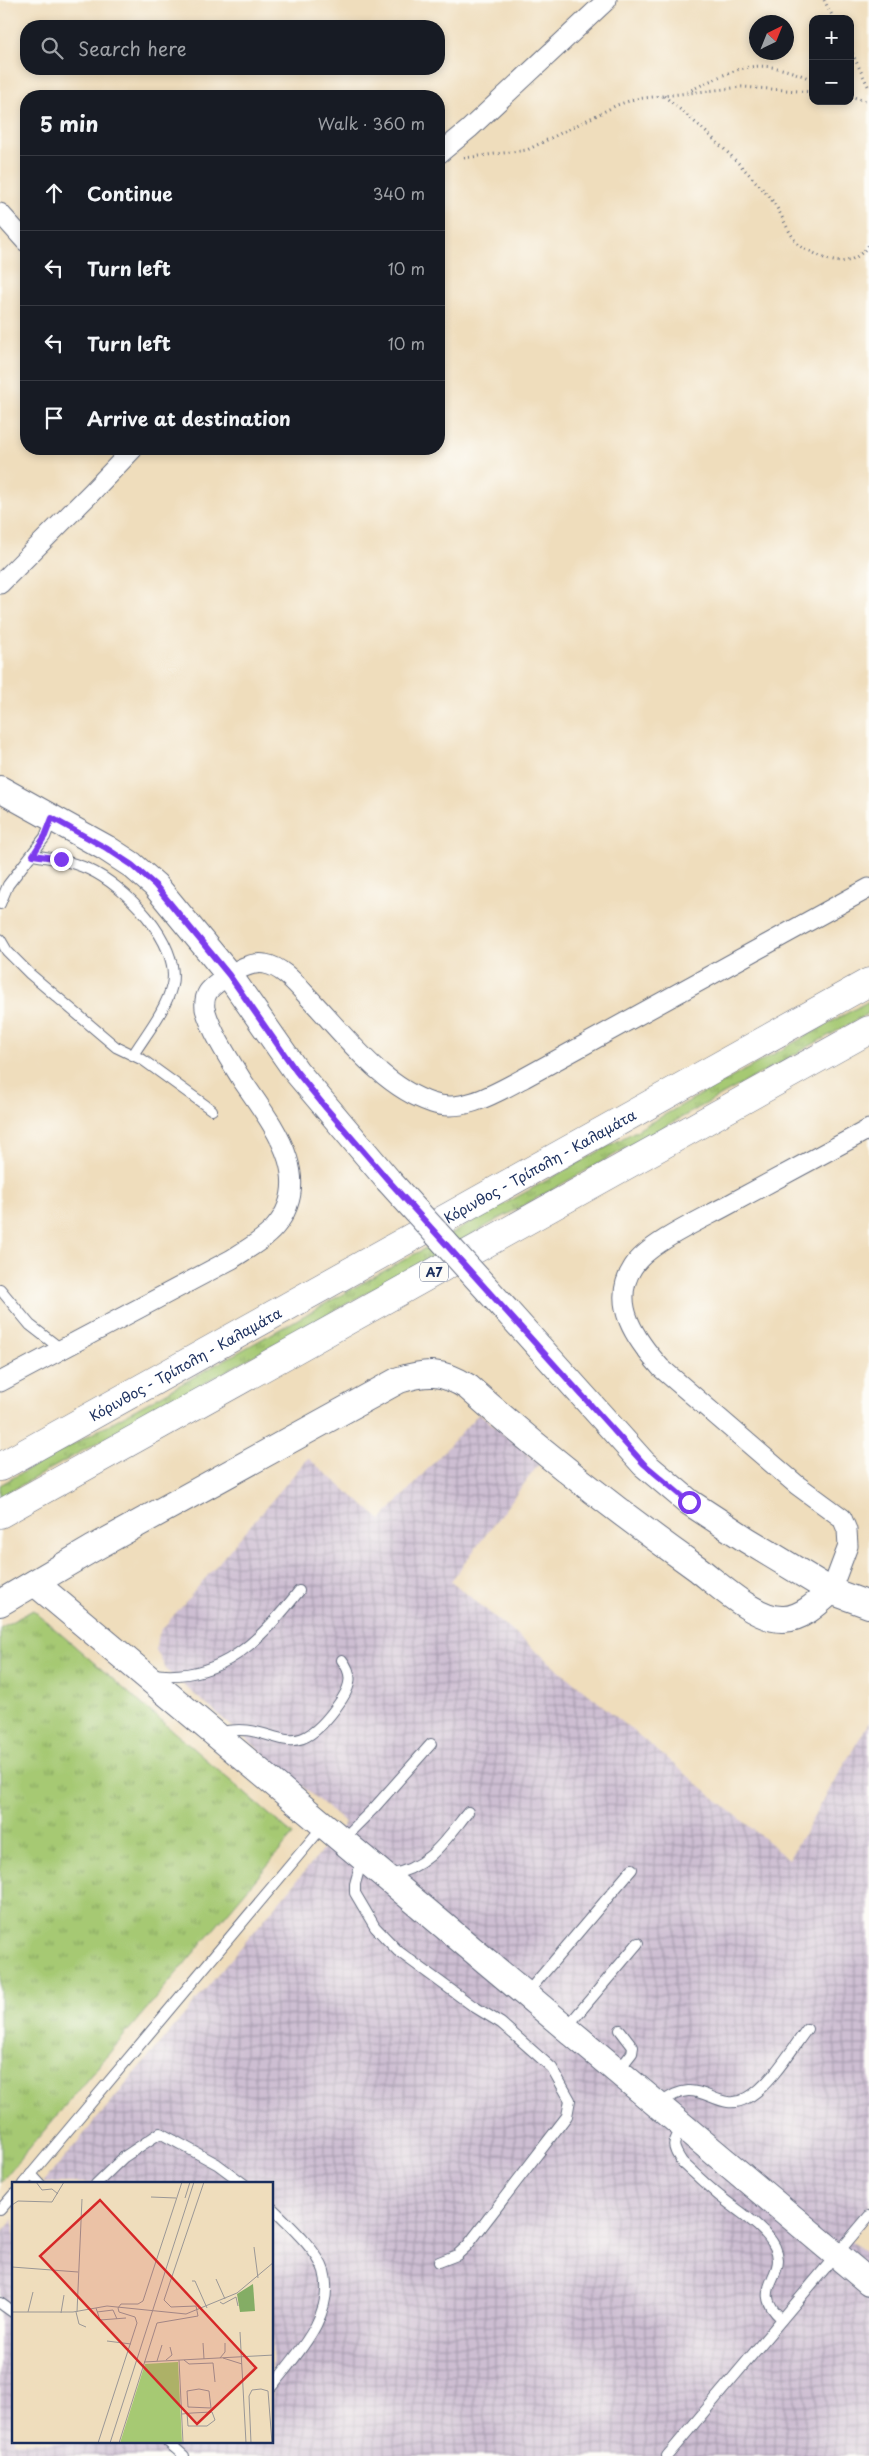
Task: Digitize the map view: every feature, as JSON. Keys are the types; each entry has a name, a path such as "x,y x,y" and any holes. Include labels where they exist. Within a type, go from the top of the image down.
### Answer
{"highway":[{"name":"Κόρινθος - Τρίπολη - Καλαμάτα","path":"0,1467 869,982"},
{"name":"Α7","path":"0,1514 869,1030"}],"street":[{"path":"445,149 469,129 607,0"},
{"path":"0,213 20,235"},
{"path":"0,584 127,455"},
{"path":"0,789 106,848 132,865 155,885 229,975 296,1071 388,1180 644,1464 664,1483 716,1521 830,1591 869,1605"},
{"path":"0,1382 232,1259 274,1228 286,1208 289,1197 290,1173 282,1140 241,1078 205,1009 204,1002 209,989 229,975 252,964 264,964 274,967 293,982 389,1079 418,1098 439,1105 456,1106 486,1096 524,1078 869,888"},
{"path":"0,1603 400,1380 420,1374 434,1373 452,1377 468,1387 629,1520 751,1608 782,1619 795,1616 814,1606 830,1591 848,1546 848,1530 842,1518 797,1485 661,1368 645,1349 628,1323 624,1304 626,1283 633,1267 647,1252 695,1223 869,1129"},
{"path":"35,1583 869,2282"}],"lane":[{"path":"0,904 8,885 33,855 45,836 52,818"},
{"path":"33,855 61,859 89,870 127,895 160,936 170,954 173,972 172,986 161,1010 133,1054"},
{"path":"0,939 7,951 30,974 116,1047 144,1060 212,1110"},
{"path":"0,1289 30,1325 61,1349"},
{"path":"142,1673 166,1676 202,1672 220,1665 243,1652 274,1623 299,1591"},
{"path":"214,1734 234,1728 246,1729 277,1740 290,1742 301,1740 322,1725 348,1689 350,1675 342,1660"},
{"path":"25,2182 333,1832 374,1808 432,1744"},
{"path":"384,1876 402,1872 421,1864 435,1851 468,1812"},
{"path":"362,1858 355,1884 355,1894 375,1927 398,1951 516,2035 552,2068 570,2100 567,2116 467,2246 458,2255 439,2262"},
{"path":"526,1994 632,1869"},
{"path":"566,2028 638,1944"},
{"path":"658,2105 675,2093 687,2090 697,2090 730,2102 746,2099 766,2081 807,2029"},
{"path":"618,2071 632,2053 633,2047 620,2030"},
{"path":"683,2126 674,2141 674,2148 682,2162 759,2229 774,2245 779,2257 767,2297 768,2304 782,2319"},
{"path":"98,2182 124,2156 160,2133 210,2160 241,2182"},
{"path":"31,2174 38,2182"},
{"path":"0,2210 12,2196"},
{"path":"274,2210 320,2263 327,2291 314,2332 274,2383"},
{"path":"667,2456 869,2216"},
{"path":"0,2302 12,2311"},
{"path":"170,2444 184,2456"}],"path":[{"path":"824,0 832,15"},
{"path":"854,57 869,88"},
{"path":"684,93 738,67 755,65 778,66 809,78"},
{"path":"457,158 527,150 617,105 635,99 742,88 809,92"},
{"path":"664,96 701,127 747,171 773,202 799,245 822,258 843,262 852,260 869,245"},
{"path":"854,97 869,102"}],"shaded area":[{"path":"479,1413 539,1464 451,1581 789,1859 869,1722 869,2219 850,2240 869,2255 869,2456 0,2456 0,2235 12,2221 12,2444 274,2444 274,2182 44,2182 345,1823 167,1671 156,1650 157,1638 162,1629 308,1458 381,1520"}],"green space":[{"path":"869,1001 869,1013 0,1497 0,1485"},
{"path":"33,1610 293,1835 0,2183 0,1628"}],"route":[{"path":"61,859 33,855 45,836 52,818 106,848 132,865 155,885 229,975 296,1071 388,1180 644,1464 664,1483 689,1502"}]}
